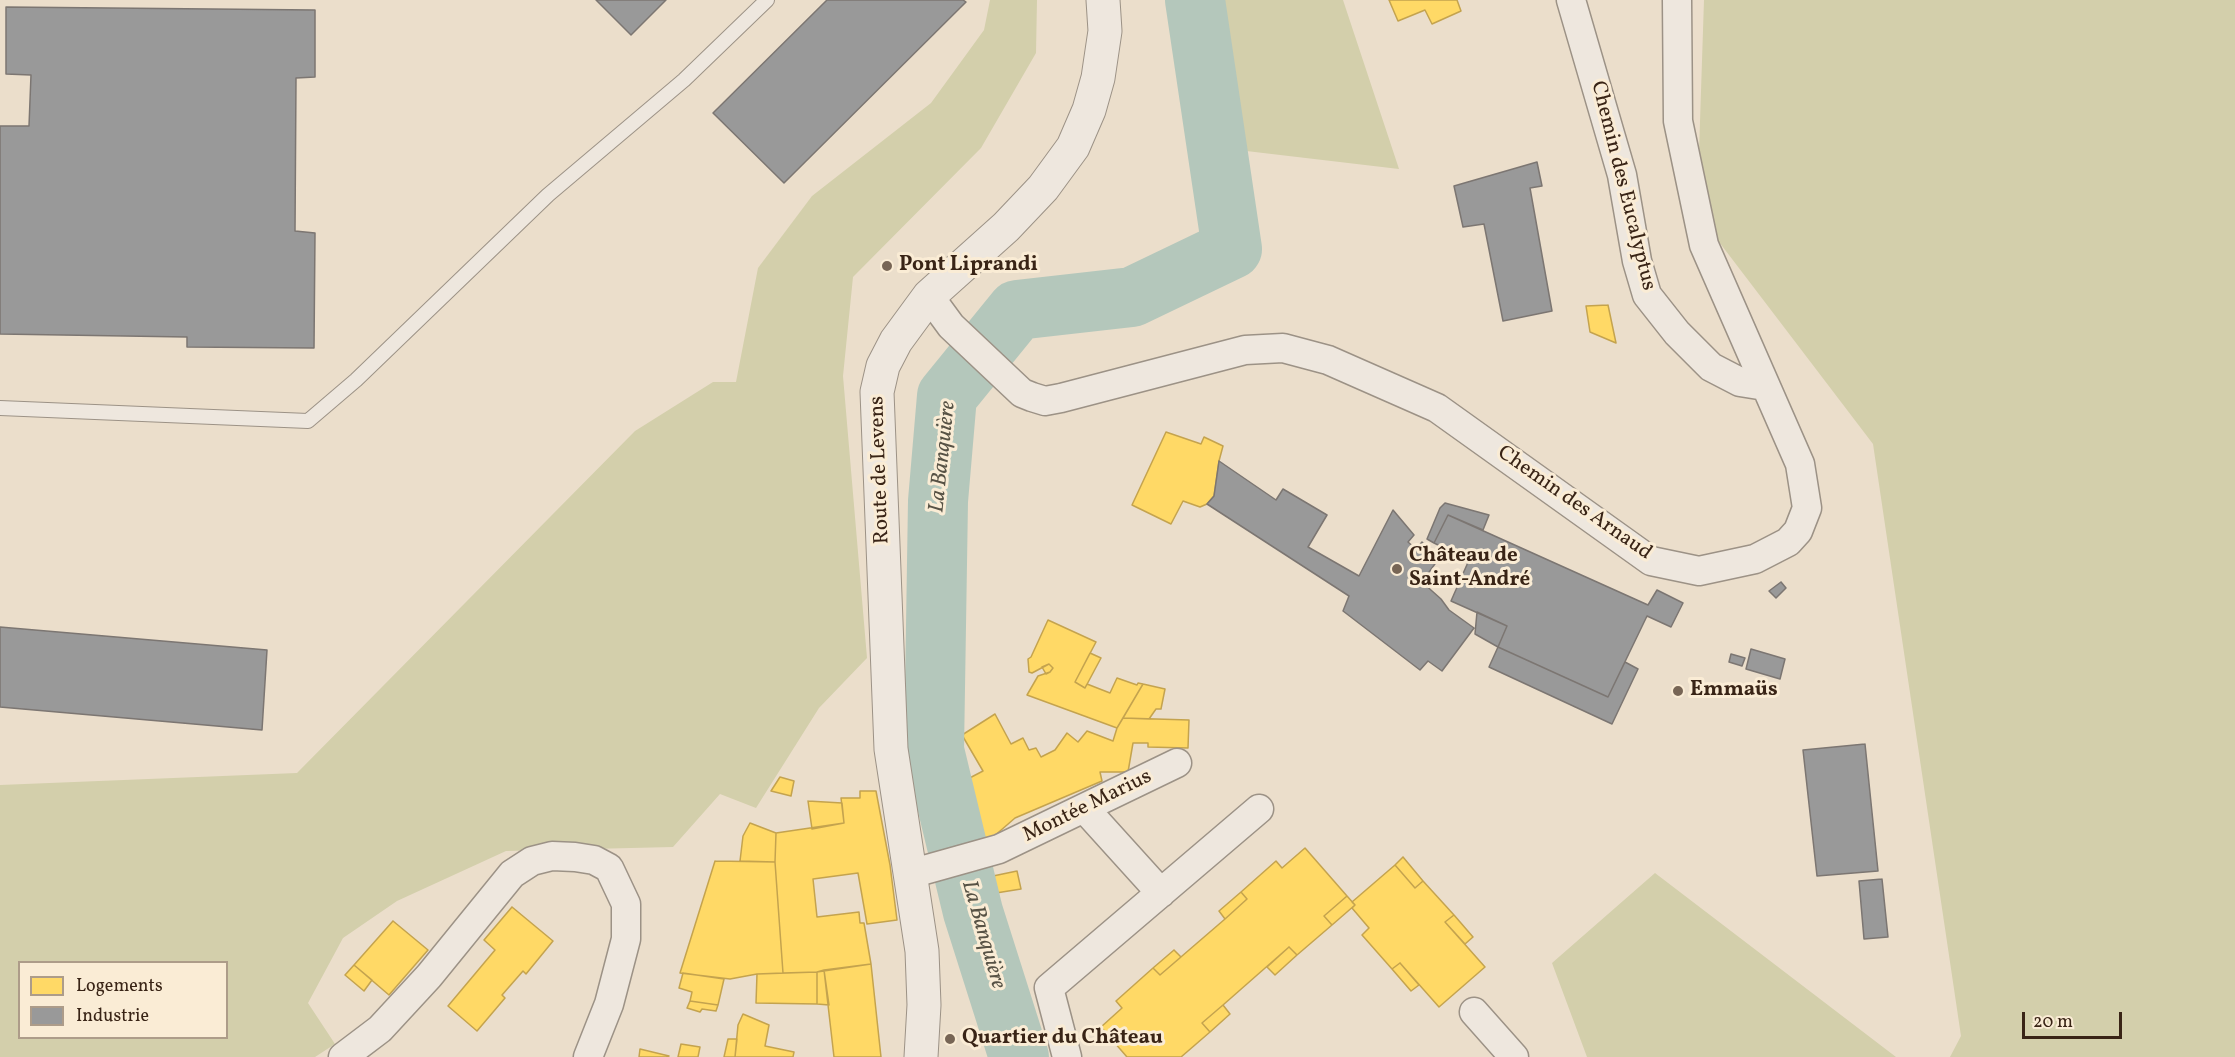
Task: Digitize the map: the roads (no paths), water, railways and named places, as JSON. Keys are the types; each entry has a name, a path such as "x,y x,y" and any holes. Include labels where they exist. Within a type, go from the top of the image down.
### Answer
{"street":[{"name":"Route de Levens","path":"921,1057 924,1005 922,871 891,749 877,392 883,366 896,341 928,296 1006,226 1043,188 1072,147 1089,110 1098,78 1105,31 1103,0"},
{"name":"Chemin des Eucalyptus","path":"1571,0 1622,175 1637,261 1647,295 1677,333 1711,367 1740,382 1765,386"},
{"name":"Chemin des Arnaud","path":"928,296 951,326 1022,393 1045,401 1245,350 1283,348 1328,360 1437,408 1651,561 1699,571 1755,559 1788,542 1798,531 1807,508 1800,464 1704,245 1678,121 1677,0"},
{"name":"Montée Marius","path":"922,871 999,849 1177,764"},
{"path":"1085,809 1161,893"},
{"path":"1067,1057 1049,988 1259,809"},
{"path":"343,1057 380,1029 429,976 512,874 532,861 552,856 594,860 609,868 626,904 626,939 609,1004 588,1057"},
{"path":"1474,1012 1514,1057"}],"lane":[{"path":"0,408 309,421 356,380 548,195 684,80 767,0"}],"waterway":[{"name":"La Banquière","path":"1019,1057 973,912 934,750 938,501 947,396 1017,310 1132,297 1232,249 1195,0"}],"place":[{"name":"Pont Liprandi","path":"887,266"},
{"name":"Château de Saint-André","path":"1397,569"},
{"name":"Emmaüs","path":"1678,691"},
{"name":"Quartier du Château","path":"950,1039"}]}
